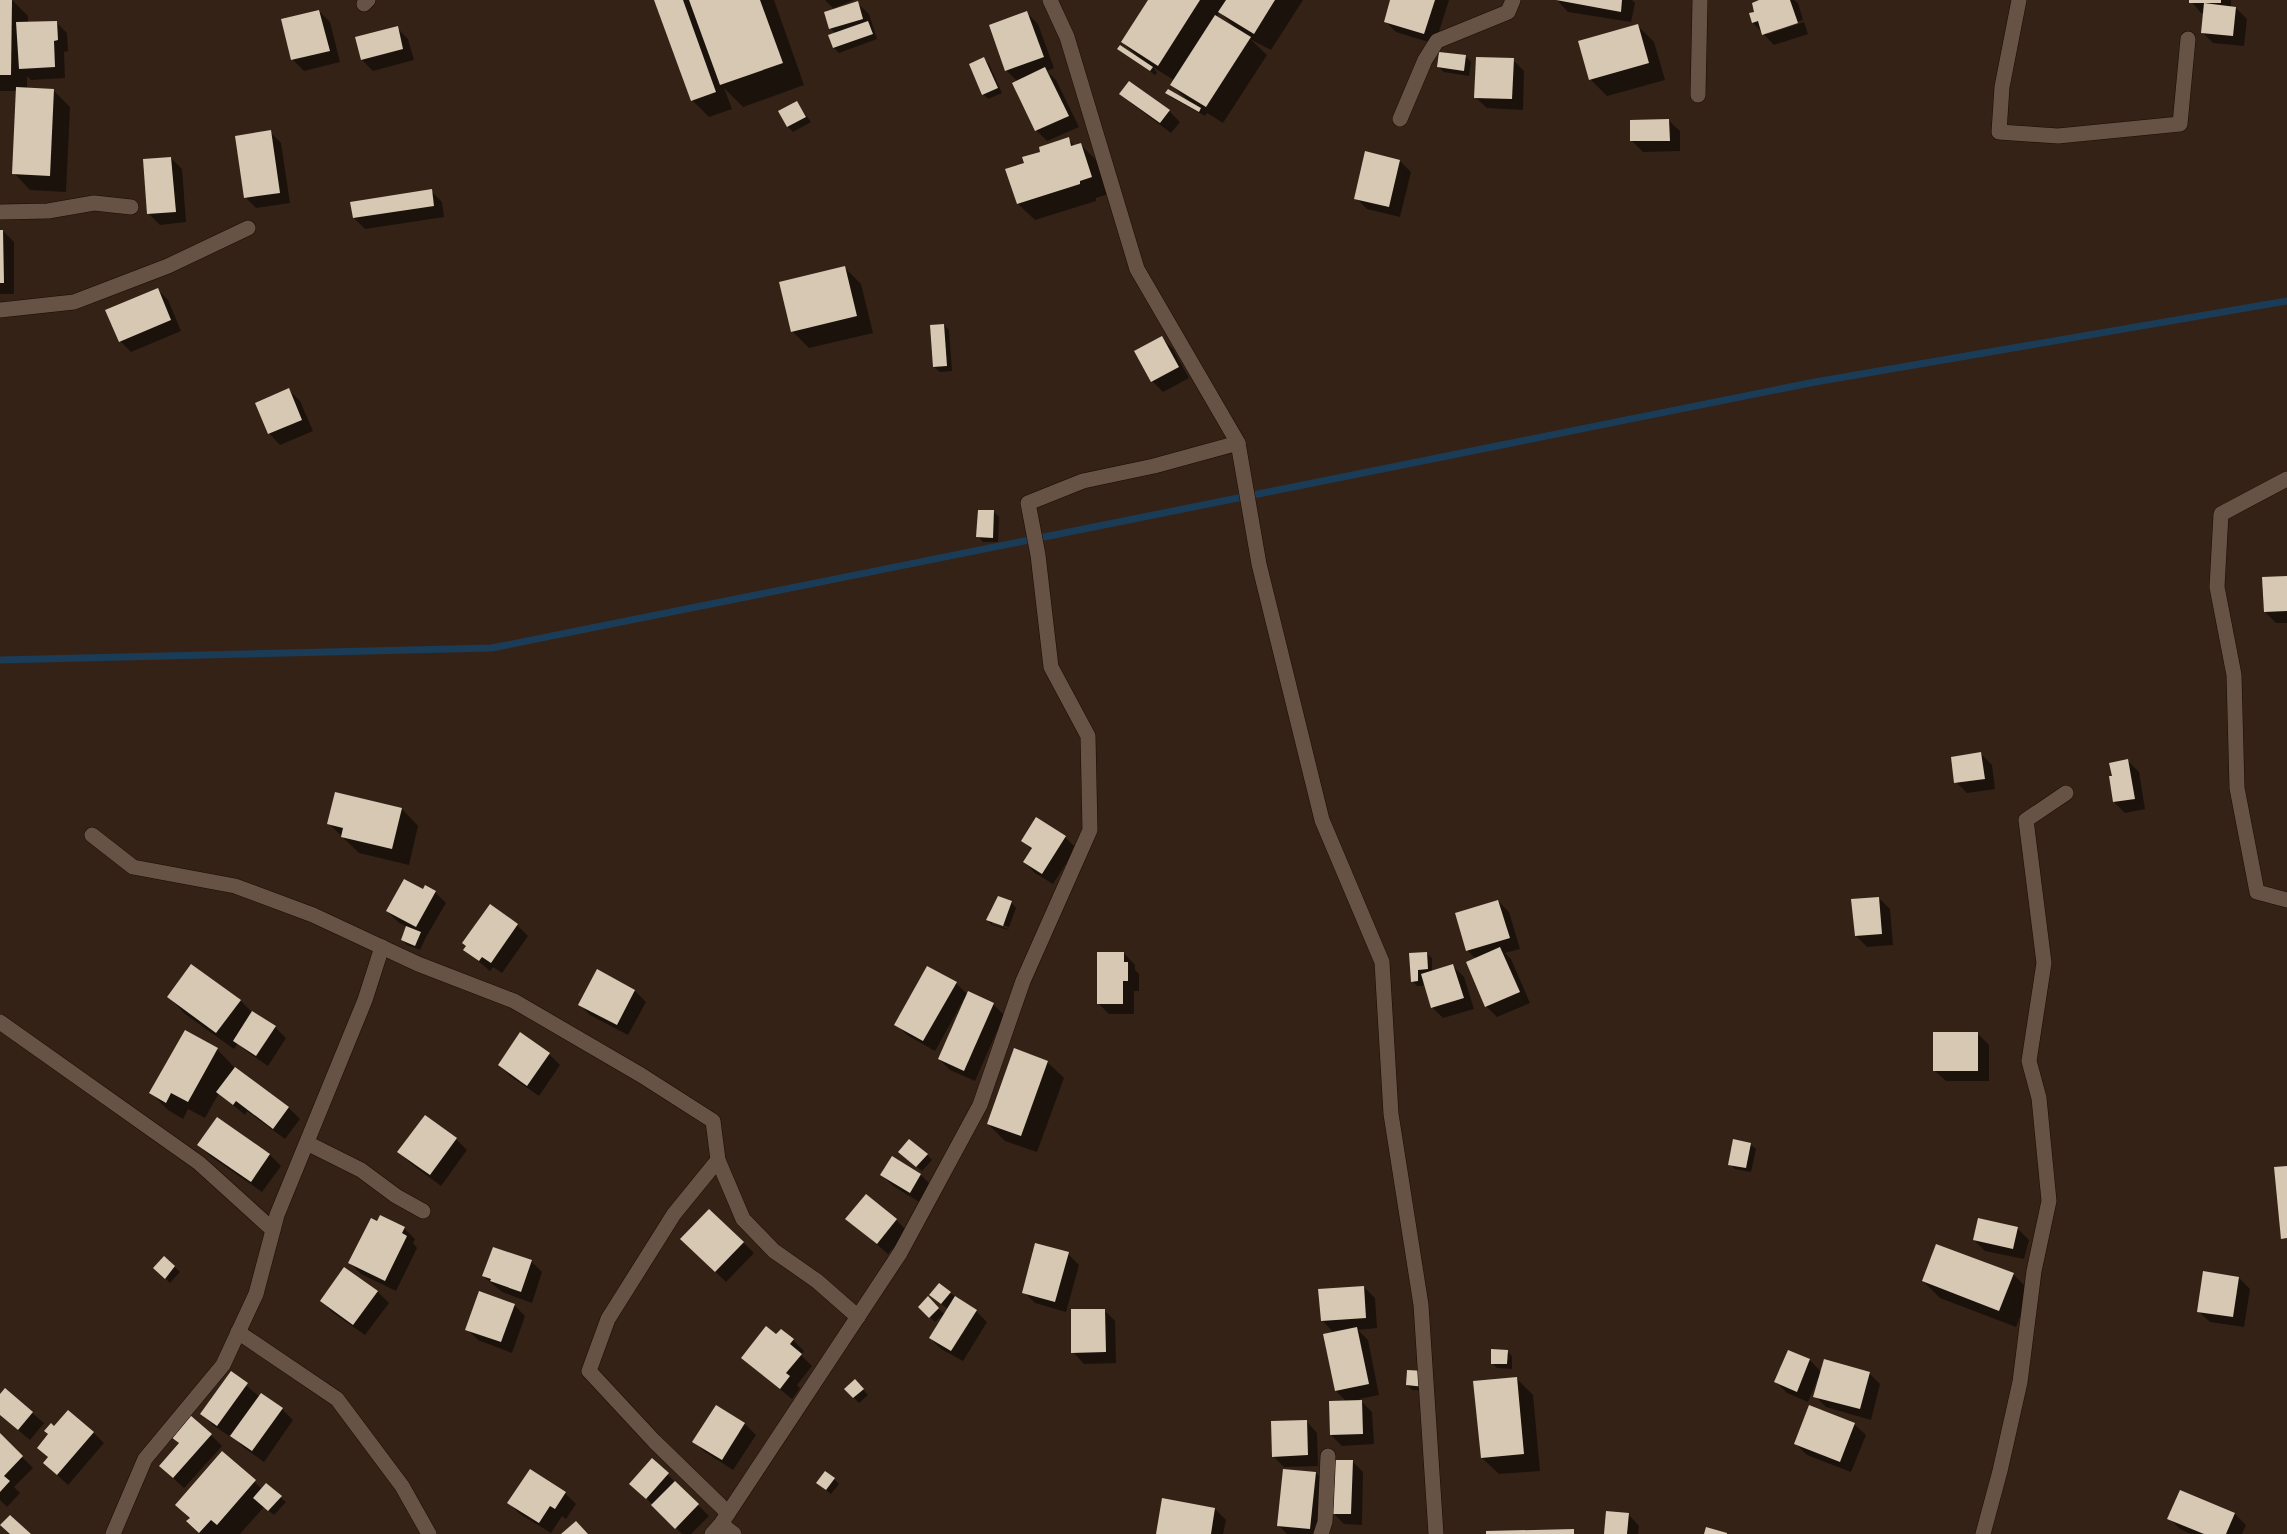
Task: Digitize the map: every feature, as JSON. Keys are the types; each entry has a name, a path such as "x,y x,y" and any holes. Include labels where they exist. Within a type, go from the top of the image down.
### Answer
{"street":[{"path":"1050,0 1067,37 1136,269 1238,443 1259,564 1322,820 1382,962 1391,1114 1422,1305 1436,1534"},
{"path":"1400,120 1425,60 1437,41 1508,12 1513,0"},
{"path":"1698,95 1700,0"},
{"path":"2019,0 2002,87 1999,132 2058,136 2180,124 2188,38"},
{"path":"0,212 48,210 94,203 131,207"},
{"path":"0,310 74,302 168,266 248,228"},
{"path":"721,1524 900,1253 980,1106 1022,981 1090,830 1088,736 1051,667 1038,555 1028,503 1084,482 1154,466 1238,443"},
{"path":"2287,479 2221,514 2217,588 2234,675 2237,788 2257,892 2287,900"},
{"path":"1983,1534 2000,1471 2020,1382 2034,1271 2049,1201 2039,1098 2029,1061 2044,963 2026,820 2066,793"},
{"path":"92,835 132,867 235,886 313,915 418,964 514,1002 649,1080 713,1121 718,1160 743,1219 774,1251 817,1281 858,1317"},
{"path":"112,1534 145,1459 223,1366 256,1294 277,1215 365,1000 382,947"},
{"path":"0,1022 198,1163 273,1230"},
{"path":"307,1143 361,1170 396,1196 423,1211"},
{"path":"718,1160 674,1214 608,1319 589,1371 654,1440 721,1524 734,1534"},
{"path":"238,1332 337,1399 402,1486 429,1534"},
{"path":"1321,1534 1325,1522 1328,1456"}],"building":[{"path":"0,0 12,0 11,75 0,75"},
{"path":"654,0 683,0 716,92 691,101"},
{"path":"689,0 760,0 783,63 720,85"},
{"path":"1148,0 1200,0 1158,66 1121,42"},
{"path":"1226,0 1275,0 1254,34 1218,12"},
{"path":"1390,0 1435,0 1424,34 1384,22"},
{"path":"1556,0 1622,0 1621,12"},
{"path":"1759,0 1790,0 1798,23 1762,35 1758,21 1752,23 1749,13 1754,12 1752,3"},
{"path":"2189,0 2221,0 2221,3 2189,3"},
{"path":"858,1 863,19 829,29 824,12"},
{"path":"2204,3 2236,7 2233,36 2201,33"},
{"path":"319,10 330,51 291,60 281,19"},
{"path":"1027,11 1044,57 1005,71 989,25"},
{"path":"1215,15 1251,37 1206,107 1170,85"},
{"path":"57,21 58,40 54,41 55,67 19,69 16,22"},
{"path":"868,21 873,34 833,48 828,35"},
{"path":"1638,24 1649,63 1589,80 1578,41"},
{"path":"398,26 403,49 361,60 355,37"},
{"path":"1120,45 1153,67 1150,71 1117,49"},
{"path":"1439,52 1466,55 1464,71 1437,67"},
{"path":"984,57 998,88 982,95 969,64"},
{"path":"1476,57 1514,58 1512,99 1474,98"},
{"path":"1045,67 1069,116 1035,131 1012,83"},
{"path":"1129,81 1170,110 1160,123 1119,94"},
{"path":"16,87 54,89 50,176 12,174"},
{"path":"1168,89 1201,108 1199,112 1165,93"},
{"path":"797,101 806,117 787,127 778,111"},
{"path":"1669,119 1670,141 1630,141 1630,120"},
{"path":"271,130 280,193 244,198 235,136"},
{"path":"1069,137 1071,146 1081,143 1092,177 1080,181 1080,184 1017,204 1005,169 1024,163 1022,157 1040,152 1039,147"},
{"path":"1365,151 1400,160 1389,207 1354,199"},
{"path":"171,157 176,212 147,214 143,159"},
{"path":"432,189 434,206 353,218 350,202"},
{"path":"0,230 3,230 4,283 0,283"},
{"path":"845,266 857,316 791,332 779,282"},
{"path":"158,288 171,320 119,342 105,310"},
{"path":"944,324 947,366 933,367 930,325"},
{"path":"1162,336 1179,367 1151,382 1134,351"},
{"path":"289,388 302,420 268,434 255,403"},
{"path":"978,510 994,510 993,538 976,537"},
{"path":"2287,576 2287,611 2264,612 2262,577"},
{"path":"1981,752 1985,779 1954,783 1951,757"},
{"path":"2128,759 2135,799 2113,802 2109,776 2112,776 2109,763"},
{"path":"335,792 402,808 392,849 341,837 343,828 327,824"},
{"path":"1036,817 1066,836 1042,874 1023,862 1032,848 1021,841"},
{"path":"404,879 423,889 425,885 436,891 416,927 386,911"},
{"path":"998,896 1012,901 1003,926 986,920"},
{"path":"1879,897 1882,934 1855,936 1851,899"},
{"path":"1498,900 1510,938 1466,951 1455,913"},
{"path":"490,904 518,924 491,963 482,957 479,961 463,950 466,946 462,943"},
{"path":"406,926 421,932 415,946 401,940"},
{"path":"1500,947 1520,992 1485,1007 1466,962"},
{"path":"1097,952 1124,952 1124,962 1128,962 1128,981 1123,981 1123,1004 1097,1004"},
{"path":"1427,952 1428,969 1418,970 1418,981 1411,982 1409,953"},
{"path":"191,964 241,1000 216,1033 167,997"},
{"path":"1453,964 1464,998 1431,1008 1421,974"},
{"path":"927,966 957,982 923,1041 894,1025"},
{"path":"597,969 635,990 617,1025 578,1005"},
{"path":"968,991 994,1003 964,1071 938,1059"},
{"path":"252,1011 276,1026 256,1056 233,1041"},
{"path":"185,1030 218,1048 188,1102 171,1093 166,1103 149,1093"},
{"path":"520,1032 550,1053 527,1086 498,1065"},
{"path":"1933,1032 1978,1032 1978,1071 1933,1071"},
{"path":"1014,1048 1048,1061 1021,1136 987,1124"},
{"path":"235,1067 289,1107 273,1129 236,1101 233,1105 216,1092"},
{"path":"425,1115 457,1138 430,1175 397,1152"},
{"path":"217,1117 270,1154 251,1182 197,1145"},
{"path":"909,1139 928,1154 916,1167 898,1152"},
{"path":"1733,1139 1751,1143 1746,1168 1728,1165"},
{"path":"892,1156 921,1174 910,1193 880,1175"},
{"path":"2287,1166 2287,1238 2281,1239 2274,1167"},
{"path":"866,1194 897,1219 877,1244 845,1219"},
{"path":"709,1209 744,1242 715,1272 680,1239"},
{"path":"380,1215 405,1227 402,1233 407,1236 385,1281 348,1263 371,1218 377,1221"},
{"path":"1978,1218 2018,1227 2013,1249 1973,1240"},
{"path":"1035,1243 1069,1252 1055,1302 1022,1293"},
{"path":"1936,1244 2014,1273 1999,1311 1922,1281"},
{"path":"493,1247 532,1260 521,1292 490,1281 491,1279 482,1276"},
{"path":"164,1256 175,1266 165,1279 153,1268"},
{"path":"344,1267 378,1291 353,1325 320,1301"},
{"path":"2203,1271 2239,1277 2233,1317 2197,1312"},
{"path":"939,1283 951,1292 941,1304 929,1295"},
{"path":"1364,1286 1366,1318 1321,1321 1318,1289"},
{"path":"479,1291 515,1304 501,1342 465,1330"},
{"path":"928,1296 939,1308 929,1318 918,1307"},
{"path":"955,1296 977,1310 951,1351 929,1338"},
{"path":"1071,1309 1105,1309 1106,1352 1071,1353"},
{"path":"766,1326 776,1334 781,1329 794,1339 790,1344 802,1354 786,1373 790,1376 780,1389 741,1358"},
{"path":"1357,1327 1369,1384 1335,1391 1323,1334"},
{"path":"1491,1349 1508,1350 1507,1364 1491,1364"},
{"path":"1788,1350 1810,1359 1797,1392 1774,1382"},
{"path":"1824,1359 1870,1372 1860,1409 1813,1397"},
{"path":"1407,1370 1425,1371 1425,1387 1406,1385"},
{"path":"231,1371 248,1383 217,1426 200,1414"},
{"path":"1517,1377 1524,1454 1481,1458 1473,1381"},
{"path":"855,1379 864,1389 853,1398 844,1389"},
{"path":"5,1388 33,1412 18,1430 0,1415 0,1394"},
{"path":"261,1393 283,1408 252,1451 230,1436"},
{"path":"1362,1400 1363,1434 1330,1435 1329,1401"},
{"path":"716,1405 745,1423 722,1460 692,1442"},
{"path":"1809,1405 1855,1423 1840,1462 1794,1444"},
{"path":"68,1410 94,1432 57,1475 43,1463 48,1457 37,1448 48,1434 44,1431 51,1423 54,1426"},
{"path":"190,1415 212,1434 173,1478 159,1466 179,1443 171,1437"},
{"path":"1307,1420 1308,1455 1272,1457 1271,1421"},
{"path":"0,1433 23,1456 4,1476 10,1481 0,1492"},
{"path":"222,1451 256,1480 217,1525 211,1520 199,1533 186,1521 190,1518 175,1505"},
{"path":"652,1458 669,1473 646,1499 629,1484"},
{"path":"1334,1460 1353,1460 1351,1514 1332,1514"},
{"path":"530,1469 566,1492 555,1509 550,1506 539,1523 507,1503"},
{"path":"1283,1469 1316,1472 1310,1529 1277,1526"},
{"path":"825,1471 835,1478 826,1490 816,1483"},
{"path":"675,1481 699,1504 675,1529 651,1505"},
{"path":"266,1483 282,1496 268,1511 253,1498"},
{"path":"2180,1490 2235,1513 2226,1534 2204,1534 2167,1519"},
{"path":"1162,1498 1215,1508 1211,1534 1156,1534"},
{"path":"1606,1511 1629,1513 1627,1534 1604,1534"},
{"path":"10,1515 31,1534 10,1534 0,1525"},
{"path":"576,1521 588,1534 561,1534"},
{"path":"1706,1527 1727,1533 1727,1534 1704,1534"},
{"path":"1574,1529 1574,1534 1486,1534 1486,1531"}],"waterway":[{"path":"0,660 492,648 1815,382 2287,301"}]}
